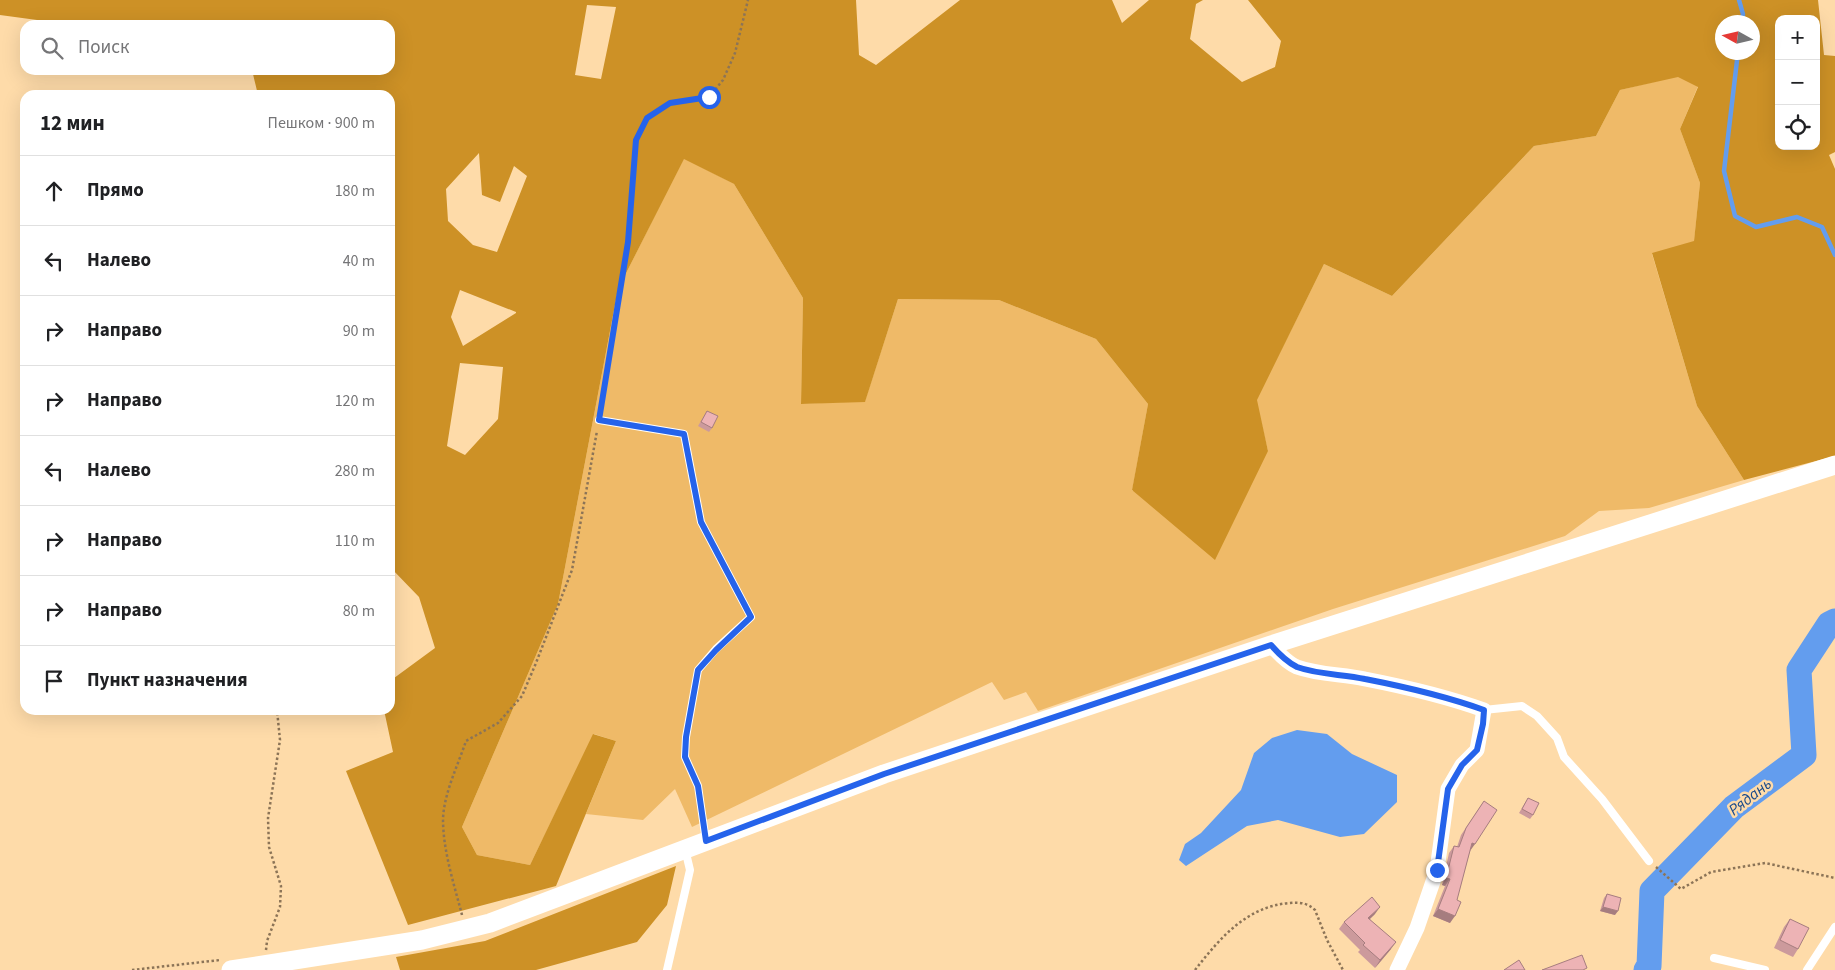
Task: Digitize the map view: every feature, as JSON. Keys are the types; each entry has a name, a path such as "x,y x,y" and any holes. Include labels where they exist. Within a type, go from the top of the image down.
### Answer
{"street":[{"path":"231,970 422,940 490,923 884,774 1271,645 1835,465"},
{"path":"1271,645 1280,655 1296,666 1314,672 1363,678 1448,697 1484,710 1477,750 1462,765 1448,789 1437,870 1416,928 1397,970"}],"lane":[{"path":"599,420 684,434 701,522 751,617 698,670 686,737 685,757 698,786 706,841"},
{"path":"1484,710 1522,706 1537,716 1557,738 1564,757 1602,799 1649,861"},
{"path":"667,970 690,870 685,850"},
{"path":"1807,970 1835,927"},
{"path":"1714,958 1765,970"}],"path":[{"path":"465,928 450,868 443,819 449,791 466,741 498,723 522,696 572,570 628,242 636,140 647,118 670,103 709,97 723,80 735,53 748,0"},
{"path":"264,966 267,941 280,907 281,886 269,847 268,818 280,740 278,715"},
{"path":"1649,861 1681,889 1711,872 1765,862 1835,878"},
{"path":"1195,970 1216,943 1239,922 1255,912 1274,904 1298,902 1315,910 1327,940 1343,970"}],"shaded area":[{"path":"0,0 856,0 859,55 876,65 960,0 1112,0 1122,23 1149,0 1203,0 1196,4 1190,39 1242,82 1275,67 1281,41 1248,0 1818,0 1820,15 1775,15 1775,150 1820,150 1820,18 1824,55 1835,56 1835,152 1829,155 1835,169 1835,456 1744,480 1697,406 1652,253 1694,241 1700,183 1680,129 1698,87 1678,77 1620,90 1596,136 1534,146 1392,296 1324,264 1257,400 1268,451 1215,560 1132,490 1148,404 1096,339 999,300 898,299 865,402 801,404 803,298 734,184 684,159 618,289 558,604 462,827 477,855 530,865 593,734 616,741 556,886 408,925 346,771 393,752 385,715 395,715 395,677 435,648 419,597 395,572 395,90 257,90 253,75 395,75 395,20 37,20 0,15","holes":["587,5 616,7 601,79 575,75","479,153 482,195 500,202 514,166 527,176 497,252 473,245 448,221 446,189","460,290 516,312 516,313 463,346 451,317","460,363 503,367 498,419 465,455 447,446"]},
{"path":"1678,76 1698,86 1680,129 1700,183 1694,242 1652,254 1697,406 1744,480 1649,508 1599,511 1565,536 1333,609 1038,711 1026,692 1004,700 992,682 692,827 675,789 643,820 586,814 616,741 594,734 530,865 477,855 462,827 558,604 618,289 684,158 734,184 803,298 801,404 865,401 898,299 999,300 1096,339 1148,404 1132,491 1268,451 1256,400 1324,264 1392,296 1534,146 1596,136 1620,90"},
{"path":"676,866 667,905 637,942 536,970 400,970 396,957 485,941"}],"water":[{"path":"1297,730 1327,734 1352,754 1397,775 1397,802 1364,834 1340,837 1278,820 1247,826 1186,866 1179,860 1185,844 1201,833 1241,790 1254,753 1272,738"}],"building":[{"path":"707,411 718,416 712,428 701,422"},
{"path":"1528,798 1539,803 1533,815 1522,809"},
{"path":"1484,801 1497,810 1475,844 1472,843 1457,900 1461,902 1455,916 1438,909 1450,879 1446,878 1454,846 1459,847 1466,828"},
{"path":"1607,894 1621,898 1618,911 1603,907"},
{"path":"1372,897 1380,907 1368,918 1396,942 1380,960 1363,945 1365,943 1344,922"},
{"path":"1790,919 1809,928 1798,949 1780,940"},
{"path":"1582,955 1587,968 1583,970 1542,970"},
{"path":"1519,960 1525,970 1504,970"}],"waterway":[{"path":"1739,0 1743,15"},
{"path":"1737,60 1724,171 1735,216 1756,227 1797,217 1822,227 1835,255"},
{"name":"Рядань","path":"1646,970 1649,966 1652,891 1734,807 1804,755 1799,670 1829,624 1835,621"}],"route":[{"path":"709,97 670,103 647,118 636,140 628,242 599,420 684,434 694,477 701,522 751,617 698,670 686,737 685,757 698,786 706,841 884,774 1271,645 1280,655 1296,666 1314,672 1363,678 1448,697 1484,710 1477,750 1462,765 1448,789 1437,870"}]}
